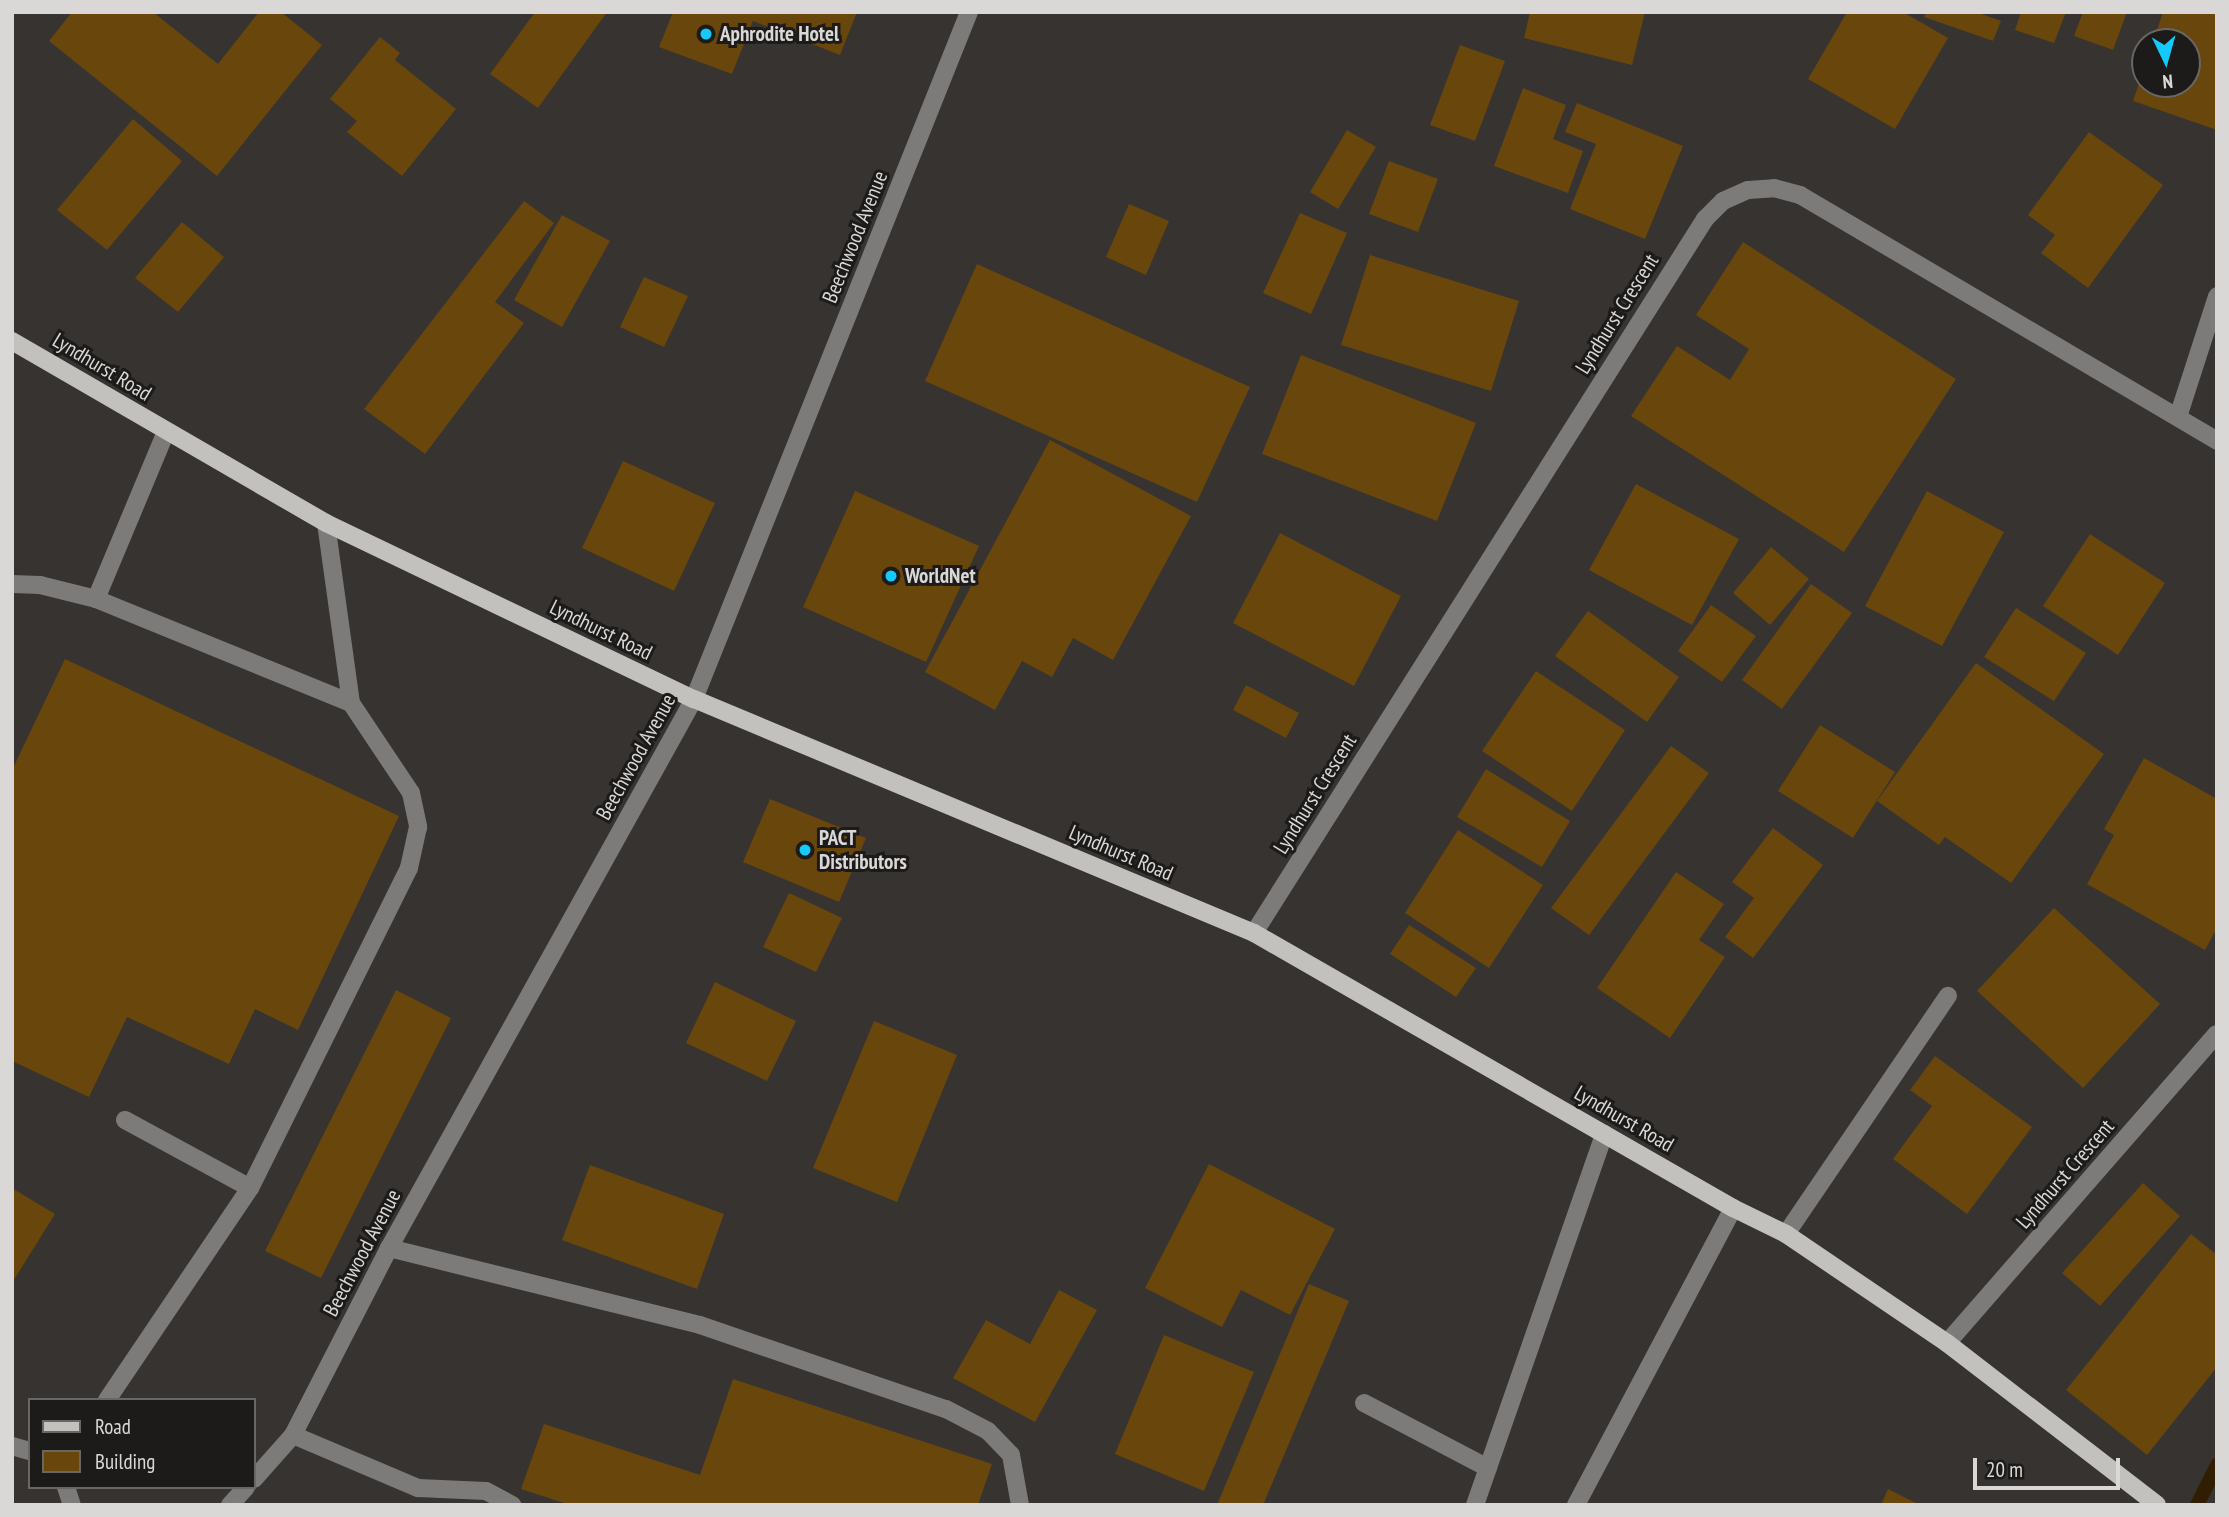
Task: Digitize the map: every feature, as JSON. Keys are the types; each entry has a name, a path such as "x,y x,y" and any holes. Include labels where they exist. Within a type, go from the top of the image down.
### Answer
{"main road":[{"name":"Lyndhurst Road","path":"12,341 326,523 695,699 1254,933 1734,1208 1786,1234 1947,1343 2157,1505"}],"street":[{"name":"Beechwood Avenue","path":"256,1477 293,1435 389,1248 695,699 969,12"},
{"name":"Lyndhurst Crescent","path":"1254,933 1704,219 1723,201 1748,190 1774,188 1800,195 2217,441"},
{"path":"2178,417 2217,296"},
{"path":"96,599 166,432"},
{"path":"108,1398 250,1188 410,868 416,837 411,793 351,703 326,523"},
{"path":"12,584 40,585 96,599 351,703"},
{"path":"1786,1234 1948,996"},
{"name":"Lyndhurst Crescent","path":"1947,1343 2217,1034"},
{"path":"125,1119 250,1188"},
{"path":"1475,1505 1604,1134"},
{"path":"1577,1505 1734,1208"},
{"path":"389,1248 700,1325 946,1409 988,1431 1011,1455 1020,1505"},
{"path":"1363,1404 1488,1468"},
{"path":"293,1435 418,1488 486,1491 512,1505"},
{"path":"230,1505 244,1489"}],"building":[{"path":"72,12 153,12 218,64 259,12 281,12 322,45 217,176 49,41"},
{"path":"535,12 607,12 538,108 490,74"},
{"name":"Aphrodite Hotel","path":"673,12 857,12 840,55 753,21 732,74 659,47"},
{"path":"1530,12 1645,12 1632,65 1524,38"},
{"path":"1847,12 1903,12 1948,38 1895,129 1808,79"},
{"path":"1926,12 1976,12 2001,21 1993,41 1924,17"},
{"path":"2021,12 2066,12 2054,43 2015,30"},
{"path":"2083,12 2127,12 2113,50 2074,36"},
{"path":"2163,12 2217,12 2217,130 2133,101 2134,98 2201,98 2201,28 2158,28"},
{"path":"380,37 400,53 395,60 456,109 402,176 347,132 357,121 330,99"},
{"path":"1460,45 1505,61 1475,141 1430,125"},
{"path":"1523,88 1566,105 1553,139 1583,151 1568,193 1494,166"},
{"path":"1577,103 1683,146 1645,239 1570,209 1596,144 1565,132"},
{"path":"133,119 182,161 107,250 57,210"},
{"path":"1347,130 1376,147 1338,209 1310,192"},
{"path":"2089,132 2163,185 2088,288 2041,253 2055,235 2028,215"},
{"path":"1389,161 1438,179 1418,232 1369,214"},
{"path":"524,201 554,223 495,302 524,323 425,454 364,409"},
{"path":"1129,204 1169,221 1146,275 1106,257"},
{"path":"1300,213 1347,233 1311,314 1263,293"},
{"path":"562,215 610,241 562,327 514,300"},
{"path":"182,222 224,257 178,312 135,278"},
{"path":"1743,242 1956,379 1844,552 1631,416 1677,346 1730,380 1749,349 1696,315"},
{"path":"1370,255 1519,301 1491,391 1341,345"},
{"path":"977,264 1250,387 1197,502 925,381"},
{"path":"644,277 688,296 664,347 620,327"},
{"path":"1301,355 1476,423 1437,521 1262,454"},
{"path":"1050,440 1191,516 1113,660 1073,638 1052,677 1022,661 995,710 925,672"},
{"path":"623,461 715,503 674,591 582,548"},
{"path":"1636,484 1739,539 1692,625 1589,570"},
{"name":"WorldNet","path":"855,491 979,546 926,662 803,607"},
{"path":"1927,491 2004,532 1942,646 1865,606"},
{"path":"1280,533 1401,596 1354,686 1233,623"},
{"path":"2090,534 2165,583 2118,655 2043,606"},
{"path":"1771,547 1809,579 1770,625 1733,593"},
{"path":"1811,584 1852,613 1782,709 1742,680"},
{"path":"1711,605 1756,636 1722,682 1678,651"},
{"path":"2016,608 2086,653 2054,701 1984,657"},
{"path":"1588,611 1679,677 1647,722 1555,656"},
{"path":"65,659 399,816 298,1030 255,1009 229,1064 127,1017 89,1097 12,1061 12,770"},
{"path":"1976,663 2104,754 2011,883 1945,837 1939,845 1877,801"},
{"path":"1536,671 1625,730 1572,811 1482,751"},
{"path":"1246,685 1299,713 1286,738 1233,710"},
{"path":"1820,725 1895,772 1853,838 1778,791"},
{"path":"1671,746 1709,773 1589,935 1551,908"},
{"path":"2144,758 2217,799 2217,928 2205,950 2087,884 2114,835 2104,829"},
{"path":"1486,769 1570,821 1542,867 1457,817"},
{"name":"PACT Distributors","path":"770,799 866,838 839,902 743,862"},
{"path":"1773,828 1823,865 1753,958 1725,937 1754,898 1732,882"},
{"path":"1458,830 1543,885 1489,968 1405,913"},
{"path":"1676,872 1724,904 1699,940 1725,957 1670,1038 1597,988"},
{"path":"789,893 842,918 816,972 763,947"},
{"path":"2054,908 2160,1004 2083,1088 1977,991"},
{"path":"1409,925 1476,968 1456,997 1390,954"},
{"path":"715,982 796,1021 767,1081 686,1043"},
{"path":"396,990 451,1018 321,1278 265,1251"},
{"path":"874,1021 957,1055 897,1202 813,1168"},
{"path":"1935,1056 2032,1127 1967,1214 1893,1159 1932,1106 1910,1090"},
{"path":"1209,1164 1335,1229 1290,1315 1241,1290 1222,1327 1145,1288"},
{"path":"590,1165 724,1214 697,1289 562,1240"},
{"path":"2143,1183 2180,1216 2100,1306 2062,1273"},
{"path":"12,1188 55,1214 12,1283"},
{"path":"2191,1234 2217,1255 2217,1367 2147,1455 2066,1390"},
{"path":"1309,1284 1349,1301 1263,1505 1217,1505"},
{"path":"1059,1290 1097,1310 1035,1422 953,1378 986,1320 1030,1344"},
{"path":"1164,1335 1254,1372 1204,1491 1115,1454"},
{"path":"733,1379 992,1464 978,1505 570,1505 521,1489 544,1424 700,1475"},
{"path":"1888,1489 1920,1505 1881,1505"}],"waterway":[{"path":"2197,1505 2217,1465"}],"place":[{"name":"Aphrodite Hotel","path":"706,34"},
{"name":"WorldNet","path":"891,576"},
{"name":"PACT Distributors","path":"805,850"}]}
